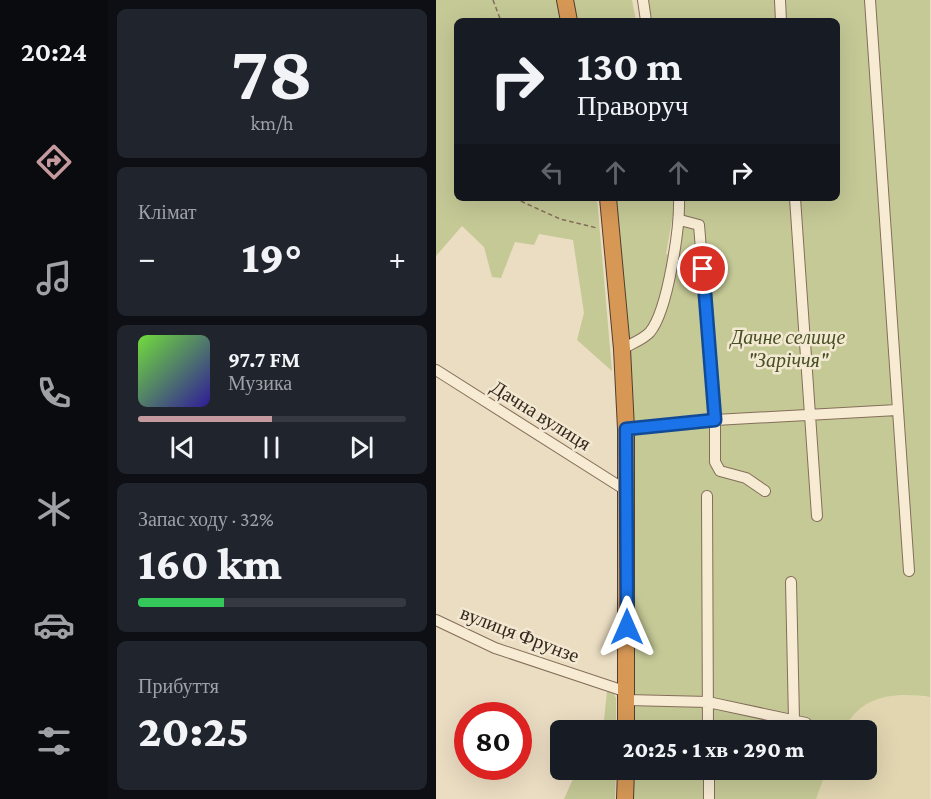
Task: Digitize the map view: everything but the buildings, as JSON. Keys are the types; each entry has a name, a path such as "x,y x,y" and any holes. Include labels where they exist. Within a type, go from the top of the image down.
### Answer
{"highway":[{"path":"565,0 568,18"},
{"path":"608,201 613,232 626,429 626,720"},
{"path":"625,799 626,780"}],"street":[{"path":"643,0 646,18"},
{"path":"780,0 781,18"},
{"path":"870,0 909,572"},
{"path":"622,349 649,334 661,311 680,220 679,201"},
{"path":"795,201 817,516"},
{"path":"680,220 699,225 715,420 715,462 720,471 746,478 765,491"},
{"name":"Дачна вулиця","path":"436,370 627,491"},
{"path":"626,429 715,420 897,410"},
{"path":"707,496 708,720"},
{"path":"791,582 794,720"},
{"name":"вулиця Фрунзе","path":"436,620 495,648 626,696 708,702 794,720"},
{"path":"709,780 709,799"}],"path":[{"path":"493,0 500,18"},
{"path":"521,201 560,219 613,232"}],"shaded area":[{"path":"899,694 930,697 930,799 816,799 823,780 877,780 877,720 848,720 871,700"}],"green space":[{"path":"436,0 556,0 560,18 454,18 454,201 597,201 612,371 577,340 584,313 573,240 539,234 534,245 515,242 501,278 492,277 484,247 462,226 436,256"},
{"path":"573,0 632,0 635,18 577,18"},
{"name":"Дачне селище \"Заріччя\"","path":"638,0 930,0 930,697 903,695 880,698 859,709 850,720 631,720 613,201 675,201 666,254 674,255 682,201 840,201 840,18 641,18"},
{"path":"607,691 614,694 616,698 616,720 604,720"},
{"path":"573,780 616,780 615,799 564,799"},
{"path":"630,780 823,780 816,799 630,799"}],"route":[{"path":"627,627 626,429 715,420 703,269"}]}
